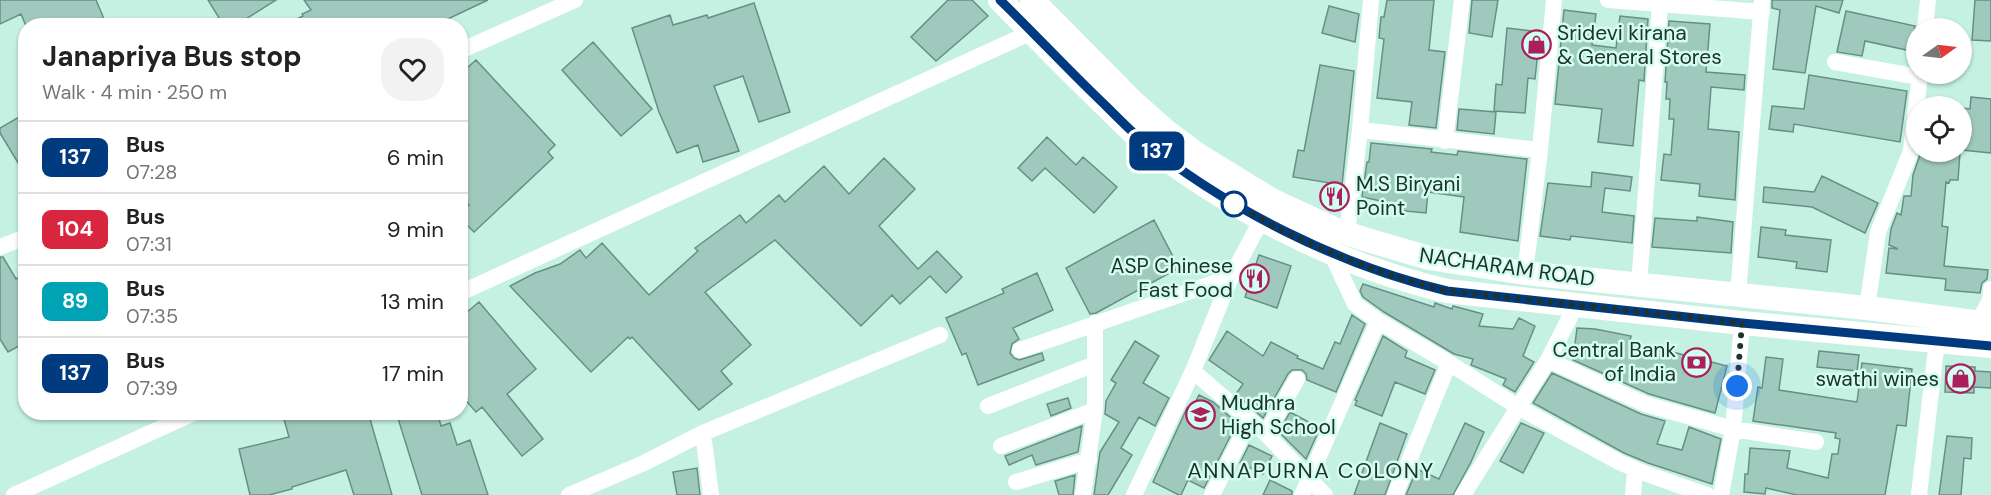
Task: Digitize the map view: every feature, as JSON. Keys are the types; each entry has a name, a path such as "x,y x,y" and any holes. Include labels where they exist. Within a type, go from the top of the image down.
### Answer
{"main road":[{"name":"NACHARAM ROAD","path":"1000,0 1041,25 1167,132 1198,154 1273,201 1347,233 1429,258 1525,273 1867,308 1985,323"},
{"name":"NACHARAM ROAD","path":"1032,0 1041,25 1138,137 1223,198 1287,233 1406,282 1447,291 1742,323 1991,346"}],"street":[{"path":"468,47 575,0"},
{"path":"1347,233 1360,130 1371,0"},
{"path":"1445,141 1462,0"},
{"path":"1525,273 1540,150 1554,0"},
{"path":"1609,0 1660,4 1762,6 1738,295"},
{"path":"1926,18 1928,0"},
{"path":"1639,285 1660,4"},
{"path":"468,289 1041,25"},
{"path":"1835,62 1906,73"},
{"path":"1867,308 1878,232 1911,151 1919,84"},
{"path":"1360,130 1540,150"},
{"path":"1134,495 1193,371 1232,277 1262,219"},
{"path":"0,247 18,240"},
{"path":"1330,251 1356,304 1378,321 1518,407 1639,471 1707,495"},
{"path":"1020,350 1232,277"},
{"path":"1985,323 1991,289"},
{"path":"1463,495 1548,360 1570,317"},
{"path":"1302,495 1378,321"},
{"path":"1083,495 1095,410 1095,323"},
{"path":"1721,495 1733,429 1742,323"},
{"path":"569,495 644,463 703,433 940,335"},
{"path":"1918,495 1937,340"},
{"path":"1548,360 1645,404 1733,429 1816,442"},
{"path":"1395,495 1449,363"},
{"path":"988,406 1095,364"},
{"path":"1193,371 1266,434 1325,495"},
{"path":"1266,434 1296,379"},
{"path":"1000,446 1095,410"},
{"path":"14,495 178,420"},
{"path":"1212,495 1250,420"},
{"path":"703,433 711,495"},
{"path":"1016,482 1089,460"},
{"path":"1633,495 1639,471"},
{"path":"1639,471 1643,495"}],"building":[{"path":"0,0 96,0 104,18 23,18 21,14 0,24"},
{"path":"208,0 276,0 248,18 219,18"},
{"path":"304,0 488,0 450,18 299,18 311,10"},
{"path":"948,0 972,0 988,16 936,61 911,37"},
{"path":"1387,0 1434,0 1429,50 1445,52 1436,128 1409,125 1412,102 1377,98 1384,39 1379,38 1381,17 1384,17"},
{"path":"1472,0 1498,0 1492,37 1469,33"},
{"path":"1772,0 1843,0 1839,13 1816,6 1805,73 1773,69 1780,10 1772,8"},
{"path":"1975,0 1991,0 1991,41 1972,40"},
{"path":"754,3 790,112 759,122 743,76 714,86 739,151 703,162 698,145 677,153 659,112 632,28 670,15 673,25 707,15 708,18"},
{"path":"1329,6 1359,14 1355,42 1322,33"},
{"path":"1564,10 1596,14 1592,45 1616,48 1620,16 1648,19 1644,81 1639,80 1633,146 1598,142 1602,109 1555,104"},
{"path":"1846,11 1906,24 1906,50 1865,41 1862,56 1837,52"},
{"path":"1669,21 1710,24 1706,72 1745,75 1744,90 1711,87 1708,129 1739,132 1735,200 1699,196 1700,184 1661,180 1664,154 1671,155 1674,119 1669,119 1670,99 1666,99 1667,82 1665,82"},
{"path":"1507,28 1540,32 1535,79 1528,78 1525,113 1494,111 1496,84 1502,85"},
{"path":"593,42 652,109 621,136 562,70"},
{"path":"476,60 555,145 548,152 553,158 474,232 468,226 468,67"},
{"path":"1320,65 1354,71 1342,185 1293,177 1298,150 1304,151"},
{"path":"1809,75 1907,91 1900,142 1794,124 1793,132 1769,129 1772,106 1804,109"},
{"path":"1972,97 1991,99 1991,153 1972,151"},
{"path":"1459,109 1496,112 1494,134 1457,130"},
{"path":"18,118 18,163 0,133 0,128"},
{"path":"1047,137 1076,165 1083,157 1117,187 1094,213 1045,168 1032,181 1018,168"},
{"path":"1371,143 1432,149 1431,152 1457,155 1458,151 1527,159 1518,241 1460,232 1464,197 1428,192 1426,213 1395,210 1395,204 1362,197"},
{"path":"884,158 915,189 879,226 918,269 937,251 962,277 946,293 930,276 900,304 892,295 861,326 775,240 705,292 751,345 721,371 732,384 699,410 632,337 630,339 628,337 591,372 510,286 535,273 560,264 580,250 586,258 602,243 649,295 698,251 695,248 740,215 746,223 779,195 785,202 824,166 849,194"},
{"path":"1918,162 1959,162 1958,180 1946,182 1942,226 1948,227 1944,266 1988,270 1987,279 1982,283 1980,293 1945,290 1946,279 1886,273 1889,248 1898,249 1889,245 1891,229 1897,213 1901,215 1904,196 1911,196 1913,175"},
{"path":"1592,172 1632,177 1630,191 1605,188 1602,212 1634,216 1632,243 1571,236 1570,240 1540,236 1548,183 1591,187"},
{"path":"1822,176 1878,203 1865,233 1812,207 1763,202 1764,187 1814,192"},
{"path":"1697,217 1733,222 1731,253 1652,247 1655,218 1697,221"},
{"path":"1154,220 1179,268 1096,313 1090,314 1066,268"},
{"path":"1761,227 1786,230 1785,235 1831,240 1827,272 1796,268 1797,262 1758,257"},
{"path":"1259,255 1291,266 1277,308 1245,297"},
{"path":"0,257 3,257 16,279 18,278 18,346 8,352 0,339"},
{"path":"1037,273 1053,310 1013,328 1019,339 1012,344 1010,353 1019,360 1042,353 1044,360 978,385 966,353 962,355 946,318 1004,293 1002,289"},
{"path":"1363,284 1434,307 1435,303 1452,309 1453,306 1483,314 1479,326 1513,329 1519,318 1535,326 1523,356 1534,362 1515,392 1503,385 1506,379 1471,365 1473,359 1454,354 1384,312 1363,297 1360,291"},
{"path":"479,302 536,369 507,394 543,439 522,456 482,407 476,412 468,403 468,311"},
{"path":"1352,315 1365,324 1336,392 1307,380 1302,370 1292,370 1263,418 1236,394 1243,384 1209,360 1227,331 1263,356 1271,342 1298,356 1297,358 1323,369 1335,342 1340,344"},
{"path":"1577,328 1631,336 1629,346 1656,352 1657,348 1727,366 1715,413 1649,394 1573,360"},
{"path":"1383,336 1407,351 1405,357 1435,370 1425,394 1395,382 1382,416 1355,405 1357,401 1355,400"},
{"path":"1135,341 1159,356 1143,383 1169,398 1155,426 1139,417 1121,448 1132,455 1108,495 1094,495 1100,452 1119,422 1105,414 1106,401 1116,383 1111,380"},
{"path":"1819,351 1859,355 1857,371 1817,367"},
{"path":"1766,357 1783,359 1779,390 1857,402 1862,363 1912,369 1906,426 1897,425 1885,495 1797,495 1766,488 1765,494 1744,492 1750,448 1790,451 1787,468 1828,478 1832,454 1838,454 1840,439 1835,438 1836,433 1753,421 1758,387 1762,388"},
{"path":"1946,366 1975,367 1975,371 1991,372 1991,388 1974,387 1974,393 1945,392"},
{"path":"1552,373 1641,414 1665,421 1657,444 1682,450 1689,427 1721,439 1712,484 1624,453 1533,403"},
{"path":"1199,395 1213,402 1237,423 1204,488 1188,480 1179,495 1153,482 1187,408 1191,411"},
{"path":"1068,398 1071,408 1051,416 1047,404"},
{"path":"1290,412 1320,428 1306,459 1279,432"},
{"path":"284,420 370,420 392,495 354,495 346,470 269,495 250,495 239,449 289,437"},
{"path":"399,420 439,420 441,426 450,423 457,445 470,440 488,495 422,495"},
{"path":"1380,423 1407,434 1385,495 1354,495"},
{"path":"1465,423 1484,432 1453,495 1406,495 1417,469 1439,479"},
{"path":"1521,423 1544,433 1523,473 1500,461"},
{"path":"1082,426 1078,452 1036,465 1032,455 1009,465 1005,456"},
{"path":"1947,436 1972,438 1971,459 1964,458 1961,495 1939,495"},
{"path":"1249,445 1272,456 1263,474 1240,463"},
{"path":"697,468 700,495 677,495 673,472"},
{"path":"1075,475 1073,495 1059,495 1055,481"},
{"path":"1270,480 1292,491 1292,495 1263,495"}],"bus line":[{"name":"137","path":"1000,0 1138,137 1185,172 1223,198 1287,233 1406,282 1447,291 1742,323 1991,346"}],"place":[{"name":"Sridevi kirana & General Stores","path":"1536,45"},
{"name":"M.S Biryani Point","path":"1335,196"},
{"name":"ASP Chinese Fast Food","path":"1254,278"},
{"name":"Central Bank of India","path":"1697,362"},
{"name":"swathi wines","path":"1960,379"},
{"name":"Mudhra High School","path":"1200,415"}],"district":[{"name":"ANNAPURNA COLONY","path":"1311,470"}],"route":[{"path":"1234,204 1287,233 1406,282 1447,291 1742,323 1737,386"}]}
